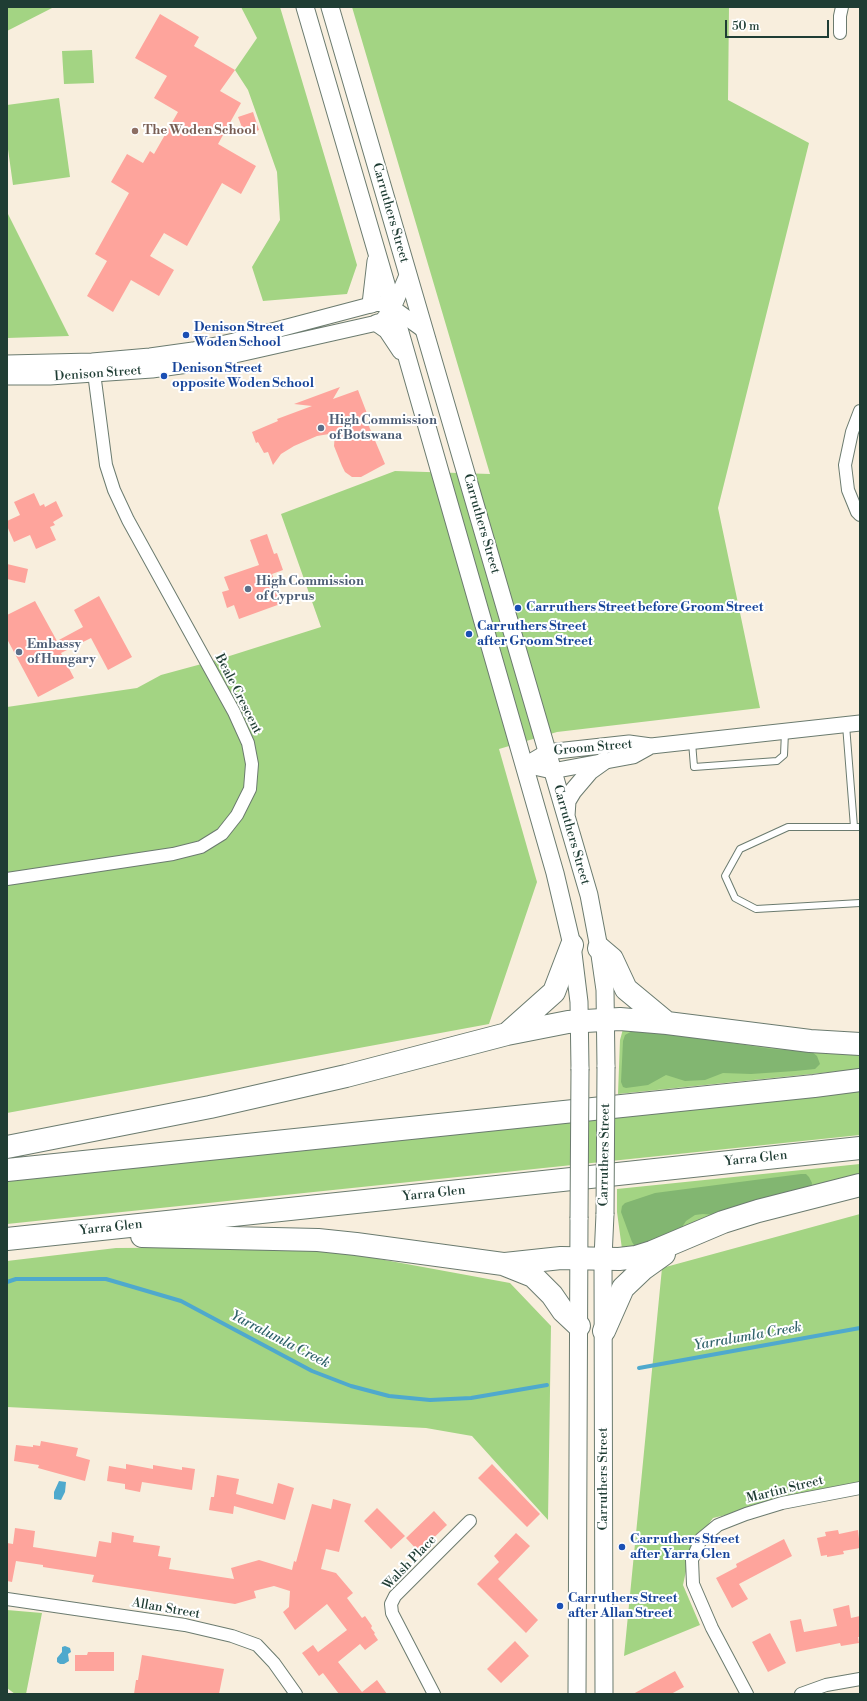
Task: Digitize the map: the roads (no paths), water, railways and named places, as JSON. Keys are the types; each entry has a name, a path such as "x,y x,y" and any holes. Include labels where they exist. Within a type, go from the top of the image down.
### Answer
{"highway":[{"path":"507,1034 554,992 572,945"},
{"path":"599,948 612,959 626,988 667,1023"},
{"path":"7,1147 141,1122 279,1092 507,1034 579,1021 620,1019 667,1023 810,1041 860,1044"},
{"path":"7,1170 806,1087 860,1080"},
{"name":"Yarra Glen","path":"7,1239 860,1148"},
{"path":"42,1235 249,1237 318,1240 503,1264 561,1258 636,1256 692,1236 723,1222 758,1211 860,1185"},
{"path":"604,1331 623,1288 643,1269 692,1236"},
{"path":"503,1264 533,1276 552,1295 563,1311 578,1326"}],"main road":[{"name":"Carruthers Street","path":"305,7 525,765 555,873 572,945 579,1002 580,1069 577,1694"},
{"name":"Carruthers Street","path":"330,7 589,895 599,948 604,990 606,1067 605,1214 603,1258 604,1694"},
{"path":"371,304 377,254"},
{"path":"377,324 387,330 409,362"},
{"path":"566,816 567,801 573,791 590,771 604,762"}],"street":[{"path":"840,34 840,16 842,7"},
{"path":"377,324 381,322 393,308 408,273"},
{"name":"Denison Street","path":"7,377 93,368 150,356 193,350 234,341 378,303 393,308 425,331"},
{"name":"Denison Street","path":"7,363 152,370 195,364 377,324"},
{"name":"Beale Crescent","path":"7,879 173,854 201,847 222,834 237,815 250,789 252,764 248,743 234,712 132,526 114,490 106,465 93,368"},
{"path":"860,411 852,432 845,465 848,490 857,512 860,515"},
{"name":"Groom Street","path":"525,765 547,752 629,743 651,746 785,730 853,724"},
{"name":"Groom Street","path":"525,765 552,771 633,756 651,746"},
{"name":"Martin Street","path":"747,1694 712,1628 693,1584 692,1560 701,1539 718,1525 746,1514 782,1503 860,1488"},
{"name":"Walsh Place","path":"434,1694 392,1613 391,1604 395,1596 470,1521"},
{"name":"Allan Street","path":"7,1599 186,1625 232,1636 256,1645 274,1663 296,1694"},
{"path":"801,1694 826,1685 860,1679"}],"lane":[{"path":"853,724 857,827 788,827 740,849 725,876 735,898 756,909 860,903"},
{"path":"692,742 694,767 777,761 784,755 785,730"}],"water":[{"path":"59,1481 66,1482 65,1492 61,1500 54,1499 54,1492"},
{"path":"65,1646 70,1648 71,1652 68,1654 69,1661 64,1664 60,1664 57,1662 57,1658 62,1652 62,1647"}],"waterway":[{"name":"Yarralumla Creek","path":"7,1282 16,1279 106,1279 181,1301 312,1371 351,1386 389,1396 430,1400 471,1398 547,1385"},
{"name":"Yarralumla Creek","path":"639,1368 860,1328"}],"place":[{"name":"The Woden School","path":"135,131"},
{"name":"Denison Street Woden School","path":"186,335"},
{"name":"Denison Street opposite Woden School","path":"164,376"},
{"name":"High Commission of Botswana","path":"321,428"},
{"name":"High Commission of Cyprus","path":"248,589"},
{"name":"Carruthers Street before Groom Street","path":"518,608"},
{"name":"Carruthers Street after Groom Street","path":"469,634"},
{"name":"Embassy of Hungary","path":"19,652"},
{"name":"Carruthers Street after Yarra Glen","path":"622,1547"},
{"name":"Carruthers Street after Allan Street","path":"560,1606"}]}
